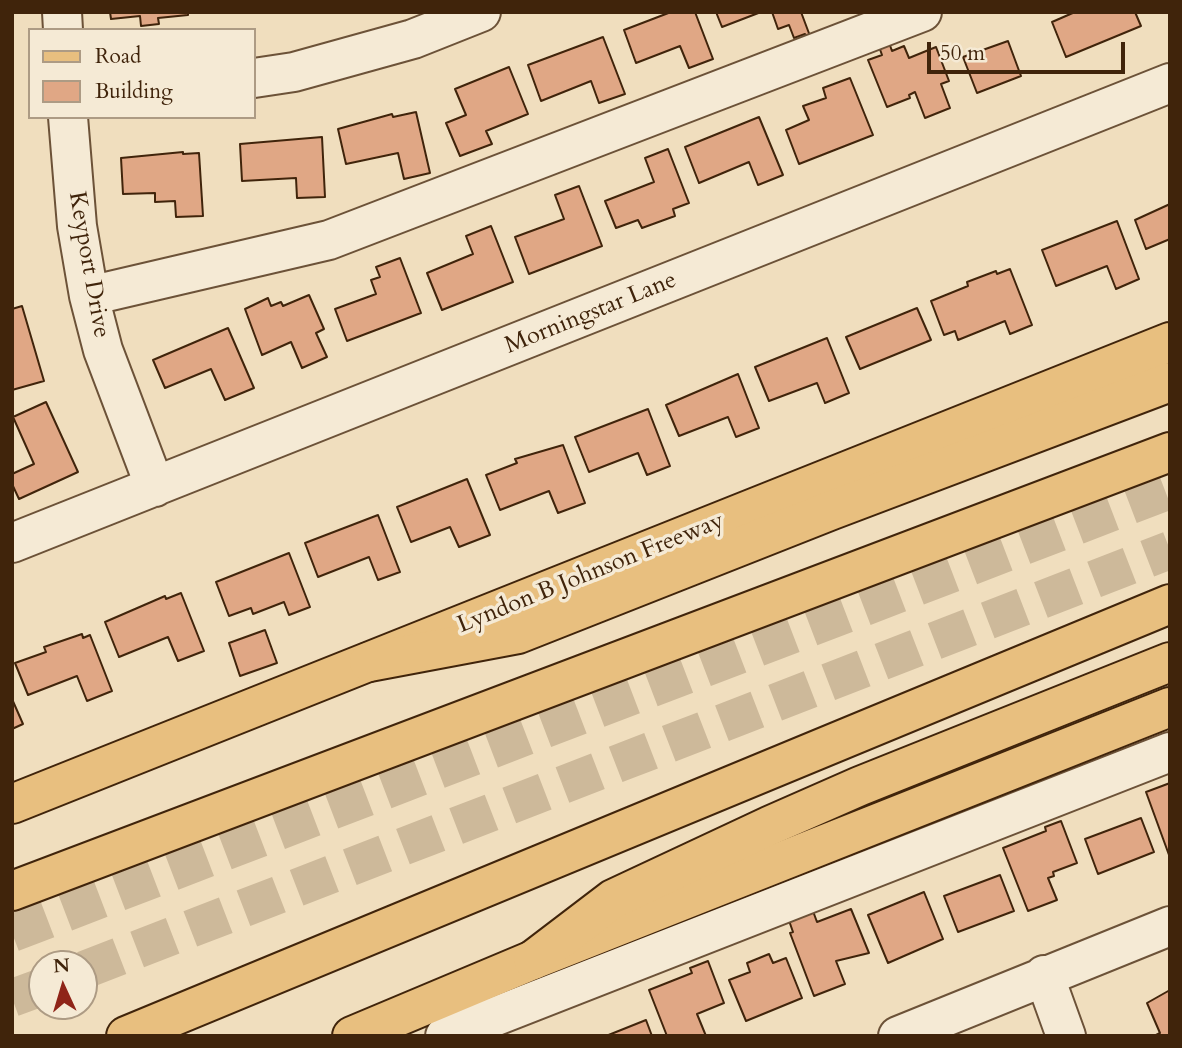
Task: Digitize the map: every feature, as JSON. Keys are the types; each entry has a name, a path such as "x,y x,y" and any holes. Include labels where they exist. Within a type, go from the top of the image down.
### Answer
{"main road":[{"name":"Lyndon B Johnson Freeway","path":"12,804 1170,342"},
{"path":"369,662 518,634 832,510 1170,382"},
{"path":"12,891 1170,452"},
{"path":"127,1036 1170,604"},
{"path":"533,960 613,899 757,831 860,786 1170,663"},
{"path":"352,1036 533,960 1170,707"}],"street":[{"path":"256,78 294,72 400,43 481,12"},
{"path":"89,296 329,240 922,12"},
{"name":"Morningstar Lane","path":"12,543 1170,83"},
{"name":"Keyport Drive","path":"68,119 77,226 89,296 103,350 155,487"},
{"path":"445,1036 1170,752"},
{"path":"898,1036 1170,926"},
{"path":"1044,975 1066,1036"}],"building":[{"path":"110,12 188,12 188,15 158,18 159,24 141,26 140,16 111,19"},
{"path":"671,12 695,12 713,59 689,68 680,46 636,63 624,30"},
{"path":"716,12 761,12 722,27"},
{"path":"772,12 801,12 810,36 810,47 805,34 794,38 789,25 778,29"},
{"path":"1075,12 1135,12 1141,26 1066,57 1052,22"},
{"path":"603,37 625,94 599,103 591,81 541,101 528,65"},
{"path":"887,37 892,51 904,46 909,58 936,47 949,81 941,84 950,108 925,118 915,92 909,95 910,98 887,107 868,60 882,55 877,41"},
{"path":"1008,41 1021,76 977,93 963,57"},
{"path":"509,67 528,114 486,131 492,144 460,156 446,123 466,115 455,89"},
{"path":"850,78 873,135 799,164 786,130 809,120 803,106 826,98 823,88"},
{"path":"416,112 430,173 404,179 398,153 346,164 338,129 392,114 393,117"},
{"path":"759,117 783,175 758,185 749,162 699,183 685,147"},
{"path":"322,137 325,197 297,198 296,178 242,181 240,144"},
{"path":"668,149 689,203 673,209 675,216 642,228 638,220 616,228 605,201 654,182 645,158"},
{"path":"199,153 203,216 176,217 175,201 155,202 155,193 123,194 121,158"},
{"path":"579,186 602,246 529,274 515,237 564,219 555,195"},
{"path":"1170,204 1170,239 1146,249 1135,220"},
{"path":"1117,221 1139,279 1116,289 1107,266 1056,286 1042,250"},
{"path":"491,226 513,282 442,310 427,273 473,254 466,236"},
{"path":"400,258 421,313 347,341 335,309 376,294 371,280 380,277 376,267"},
{"path":"1010,269 1032,325 1010,334 1005,321 958,340 955,331 944,335 931,301 968,286 967,282 996,271 997,274"},
{"path":"309,295 324,329 316,333 327,357 302,368 291,342 262,355 245,309 268,298 271,306 281,302 283,306"},
{"path":"22,306 44,381 12,390 12,309"},
{"path":"917,308 931,340 860,369 846,337"},
{"path":"228,328 254,388 225,400 211,369 165,388 153,360"},
{"path":"827,338 849,393 825,403 817,383 769,401 755,367"},
{"path":"738,374 759,428 736,437 728,417 679,436 666,405"},
{"path":"46,402 78,472 19,499 12,484 12,474 34,464 13,417"},
{"path":"648,409 670,466 647,475 638,453 589,472 575,437"},
{"path":"563,445 585,503 558,513 549,491 500,510 486,475 517,463 515,459"},
{"path":"467,479 490,535 459,547 450,527 411,542 397,507"},
{"path":"378,515 400,572 378,580 369,557 318,577 305,543"},
{"path":"289,553 310,607 289,615 284,602 253,614 251,608 229,616 216,582"},
{"path":"181,593 204,651 178,661 168,637 119,657 105,622 165,596 166,599"},
{"path":"265,630 277,663 240,676 229,643"},
{"path":"82,634 83,638 90,635 112,691 87,701 77,676 28,695 15,663 46,652 44,647"},
{"path":"12,699 23,724 12,729"},
{"path":"1170,783 1170,854 1169,855 1146,792"},
{"path":"1141,818 1154,852 1098,874 1085,839"},
{"path":"1061,821 1077,863 1053,872 1054,876 1048,878 1057,900 1028,911 1003,848 1046,831 1045,827"},
{"path":"1000,875 1014,911 958,932 944,896"},
{"path":"924,892 943,939 888,963 868,915"},
{"path":"810,903 817,922 851,909 869,953 836,961 845,984 814,996 790,933 793,932 786,912"},
{"path":"769,954 773,963 786,958 802,998 746,1021 729,980 750,972 747,963"},
{"path":"708,961 724,1003 697,1014 706,1036 667,1036 649,990 692,973 690,968"},
{"path":"1170,990 1170,1036 1154,1036 1160,1033 1147,1003"},
{"path":"646,1020 652,1036 606,1036"}],"tunnel":[{"path":"12,933 1170,490"},
{"path":"98,965 1170,550"},
{"path":"12,998 28,992"}]}
